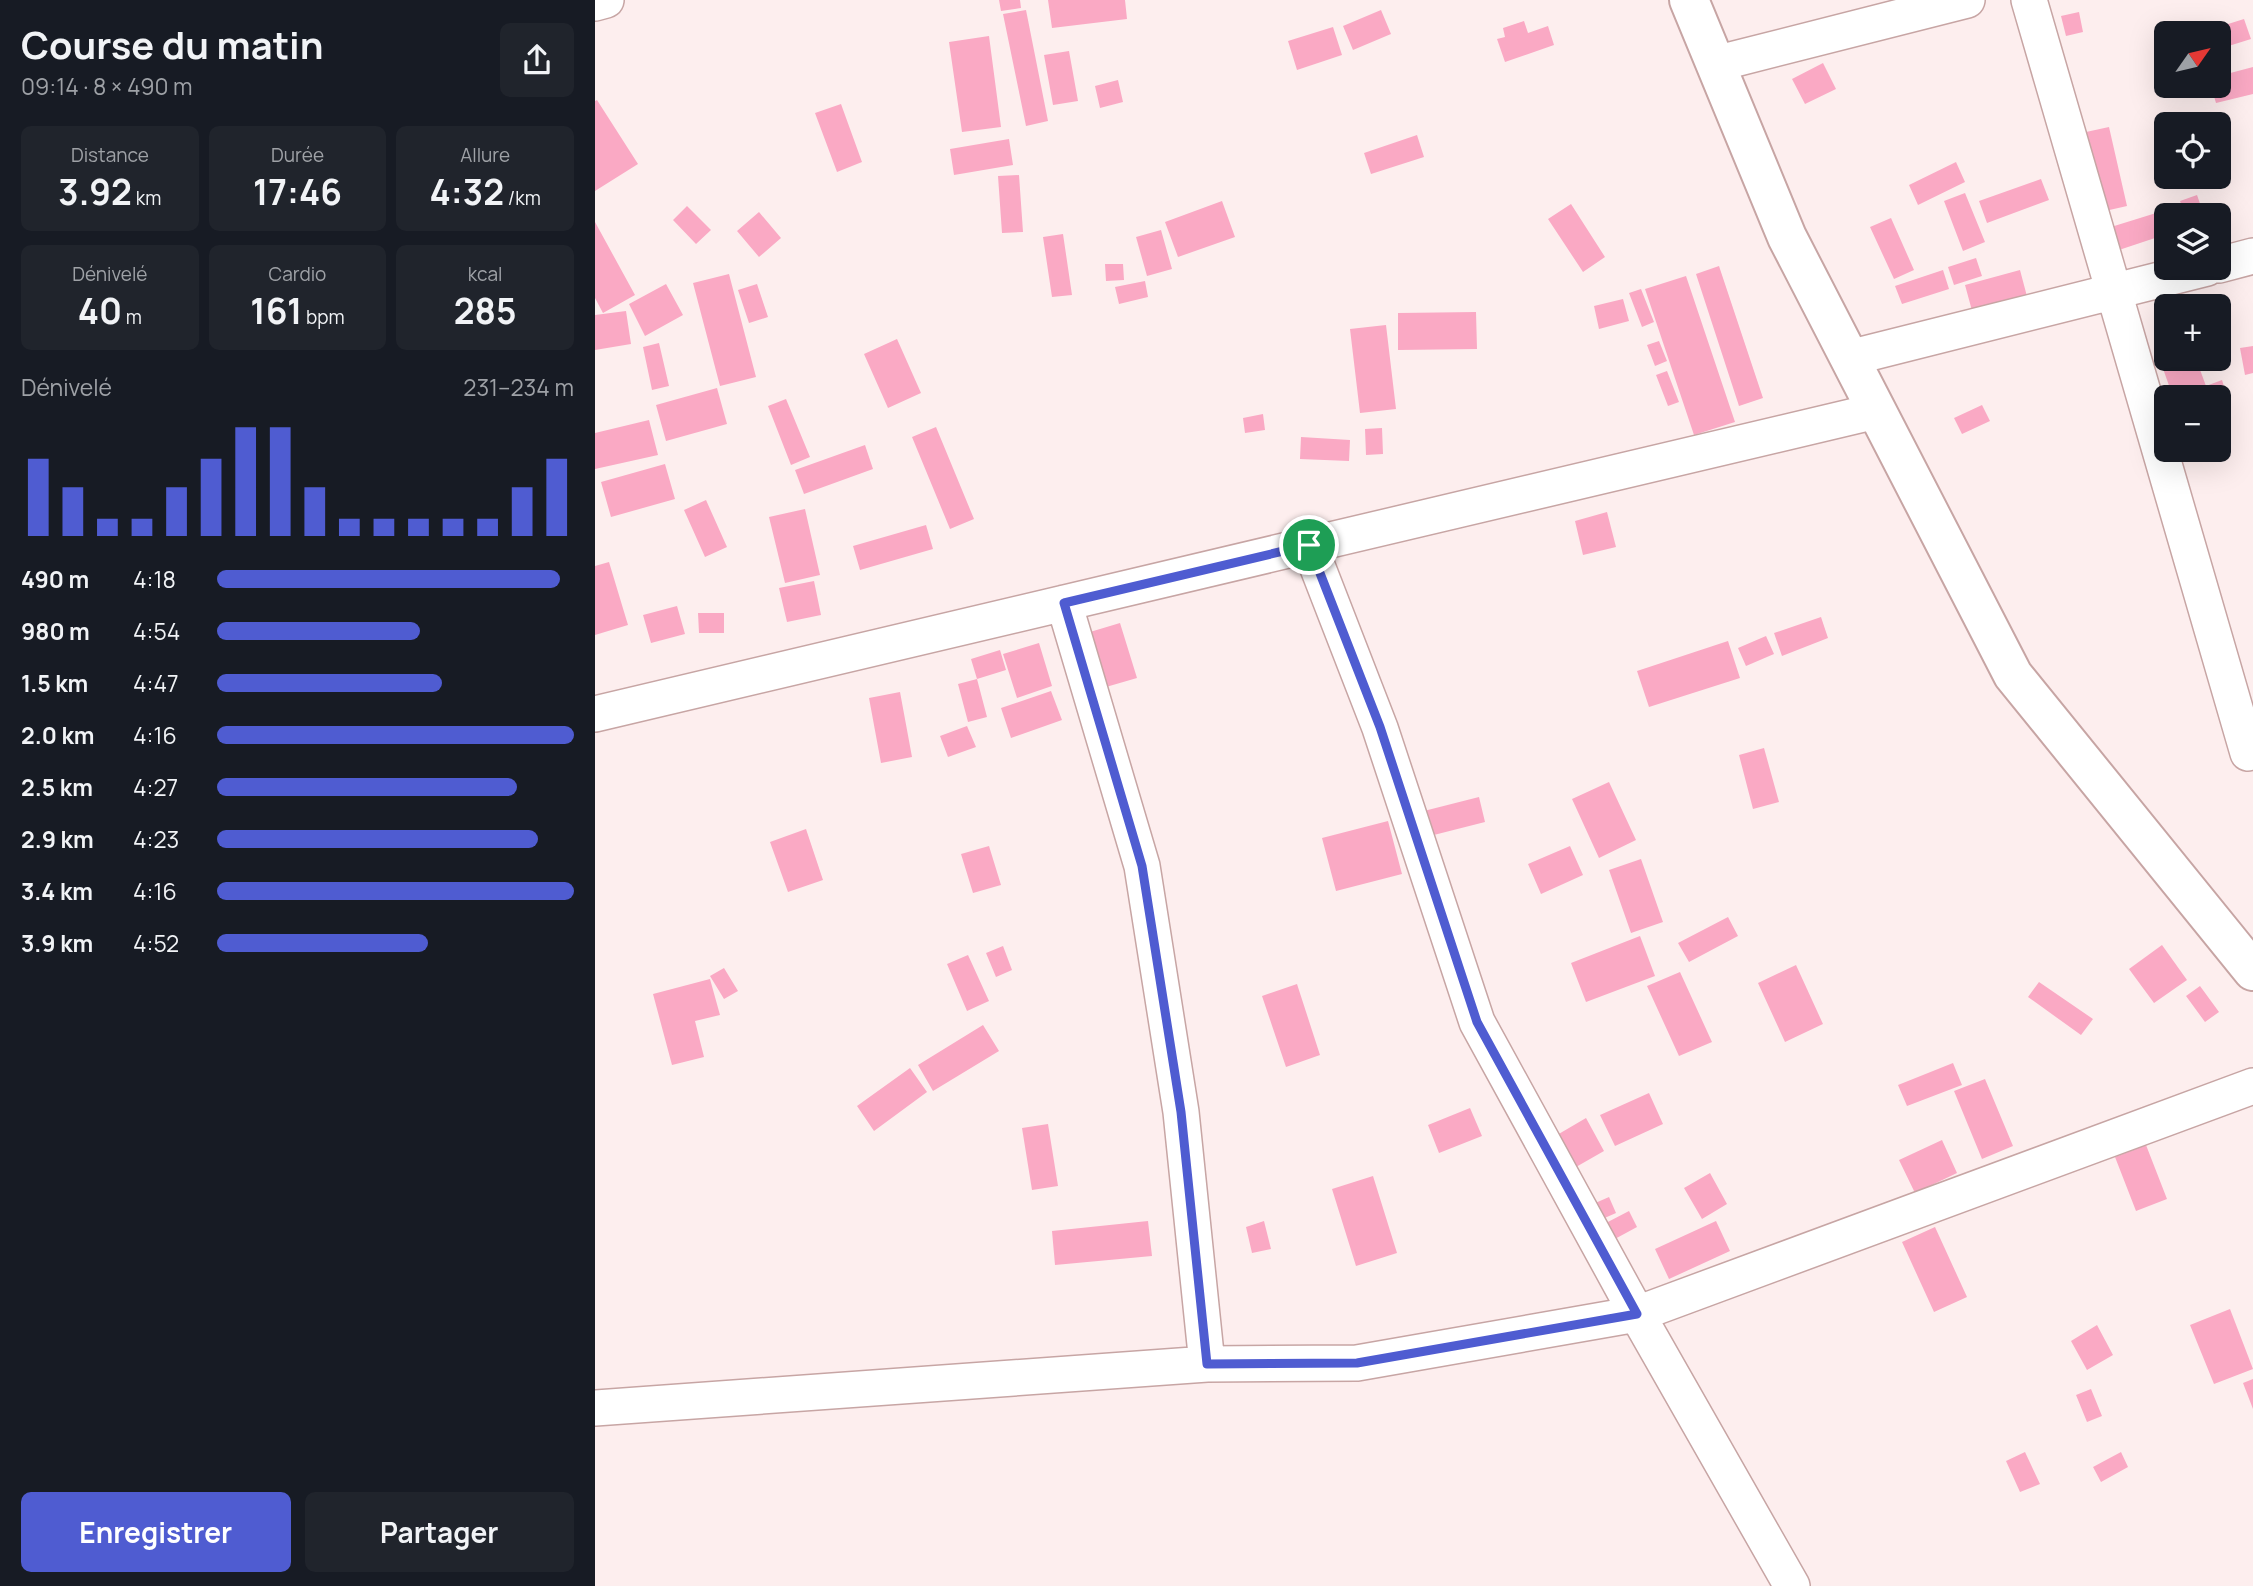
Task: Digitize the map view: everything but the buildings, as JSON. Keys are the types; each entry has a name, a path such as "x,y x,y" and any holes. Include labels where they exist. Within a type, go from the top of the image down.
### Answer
{"street":[{"path":"595,3 605,0"},
{"path":"1689,0 1787,237 2013,675 2248,955"},
{"path":"1715,64 1967,0"},
{"path":"2029,0 2248,753"},
{"path":"2231,262 2253,256"},
{"path":"1849,358 2158,280"},
{"path":"595,714 1876,411"},
{"path":"1309,545 1380,727 1477,1022 1637,1314 1792,1586"},
{"path":"1064,603 1142,866 1181,1112 1207,1364"},
{"path":"595,1408 1207,1364 1357,1363 1637,1314 2253,1086"}],"route":[{"path":"1309,545 1380,727 1477,1022 1637,1314 1357,1363 1207,1364 1181,1112 1142,866 1064,603 1309,545"}]}
